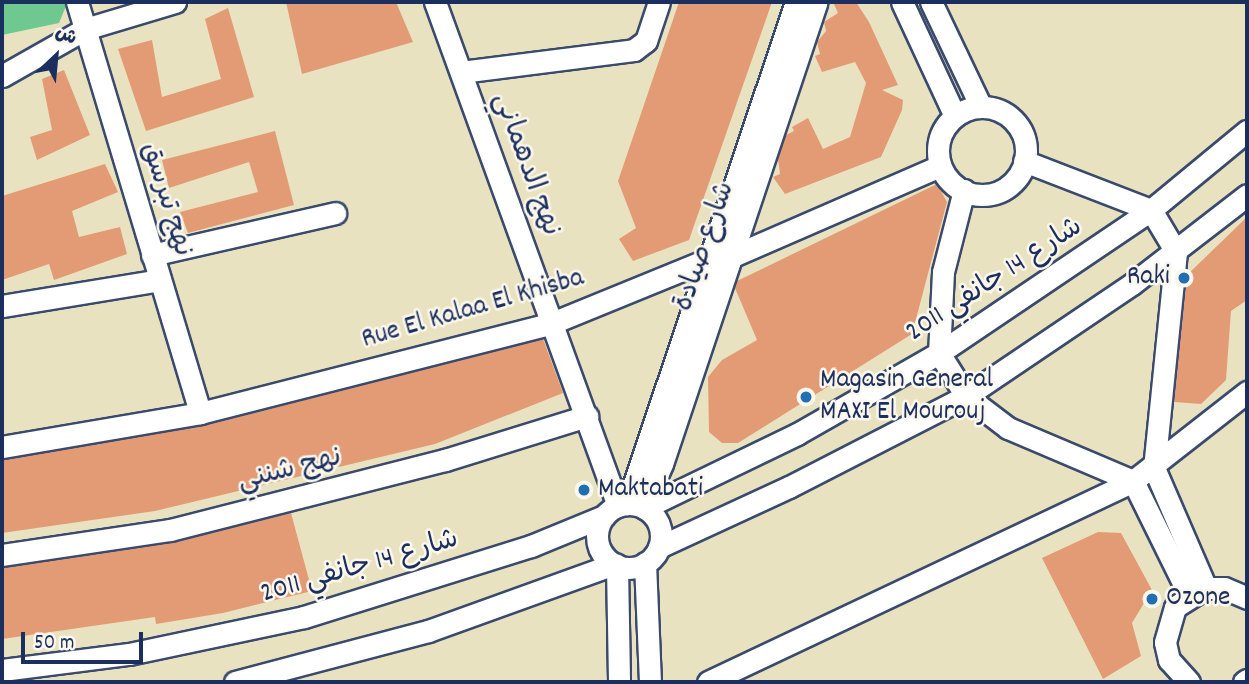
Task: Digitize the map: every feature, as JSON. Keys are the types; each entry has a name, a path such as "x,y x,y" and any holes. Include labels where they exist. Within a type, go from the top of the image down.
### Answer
{"street":[{"name":"نهج تبرسق","path":"77,2 200,413"},
{"path":"2,76 85,29 175,2"},
{"name":"نهج الدهماني","path":"435,2 587,416 627,508"},
{"path":"461,72 634,50 646,41 659,2"},
{"name":"شارع صيادة","path":"627,508 796,2"},
{"name":"شارع صيادة","path":"627,508 662,464 817,2"},
{"path":"902,2 955,116"},
{"path":"930,2 981,107"},
{"path":"981,107 1002,112 1018,126 1025,140 1024,161 1013,181 1002,190 987,194 964,190 940,166 939,138 955,116 981,107"},
{"name":"شارع 14 جانفي 2011","path":"2,670 129,654 304,617 531,546 627,508 797,434 939,354 1151,210 1247,131"},
{"path":"1024,161 1151,210 1176,252 1154,468 1198,592"},
{"name":"Rue El Kalaa El Khisba","path":"2,447 200,413 552,323 711,258 733,256 940,166"},
{"path":"964,190 943,272 939,354 966,396 1008,429 1133,481 1198,592"},
{"path":"235,682 428,631 652,555 966,396 1176,252 1247,195"},
{"path":"152,255 335,213"},
{"path":"2,306 160,280"},
{"path":"708,682 1133,481 1154,468 1247,392"},
{"name":"نهج شنني","path":"2,555 170,530 445,460 587,416"},
{"path":"620,682 616,565 599,545 627,508 659,525 652,555 650,682"},
{"path":"1181,680 1169,660 1167,624 1198,592 1224,588 1247,598"}],"green space":[{"path":"2,2 65,2 66,6 59,23 2,35"}],"building":[{"path":"286,2 396,2 413,42 302,74"},
{"path":"679,2 772,2 689,240 633,261 619,239 636,228 618,181"},
{"path":"833,2 856,2 869,22 898,85 882,90 903,100 902,110 881,157 785,194 773,177 780,174 778,159 786,135 794,131 792,127 808,118 823,149 850,137 866,83 855,62 822,72 815,56 820,54 817,42 826,31 824,22 838,13"},
{"path":"228,8 254,97 146,131 118,49 152,40 162,97 221,79 205,19"},
{"path":"64,70 90,135 37,160 30,137 52,130 42,79"},
{"path":"275,131 294,205 188,233 180,212 258,192 249,162 169,188 162,160"},
{"path":"105,164 118,192 72,211 79,237 120,227 127,254 54,280 49,264 2,280 2,196"},
{"path":"937,184 947,202 912,334 738,443 722,443 709,432 708,377 722,360 757,340 735,288 737,281"},
{"path":"1247,217 1247,300 1231,311 1226,380 1201,404 1174,402 1187,275"},
{"path":"543,339 563,393 435,444 155,511 2,533 2,460 203,426"},
{"path":"291,513 312,591 223,613 156,624 155,617 2,639 2,568 172,543"},
{"path":"1098,532 1121,533 1152,590 1132,623 1141,656 1103,679 1042,558"}],"place":[{"name":"Raki","path":"1184,278"},
{"name":"Magasin General MAXI El Mourouj","path":"806,397"},
{"name":"Maktabati","path":"584,490"},
{"name":"Ozone","path":"1152,599"}]}
